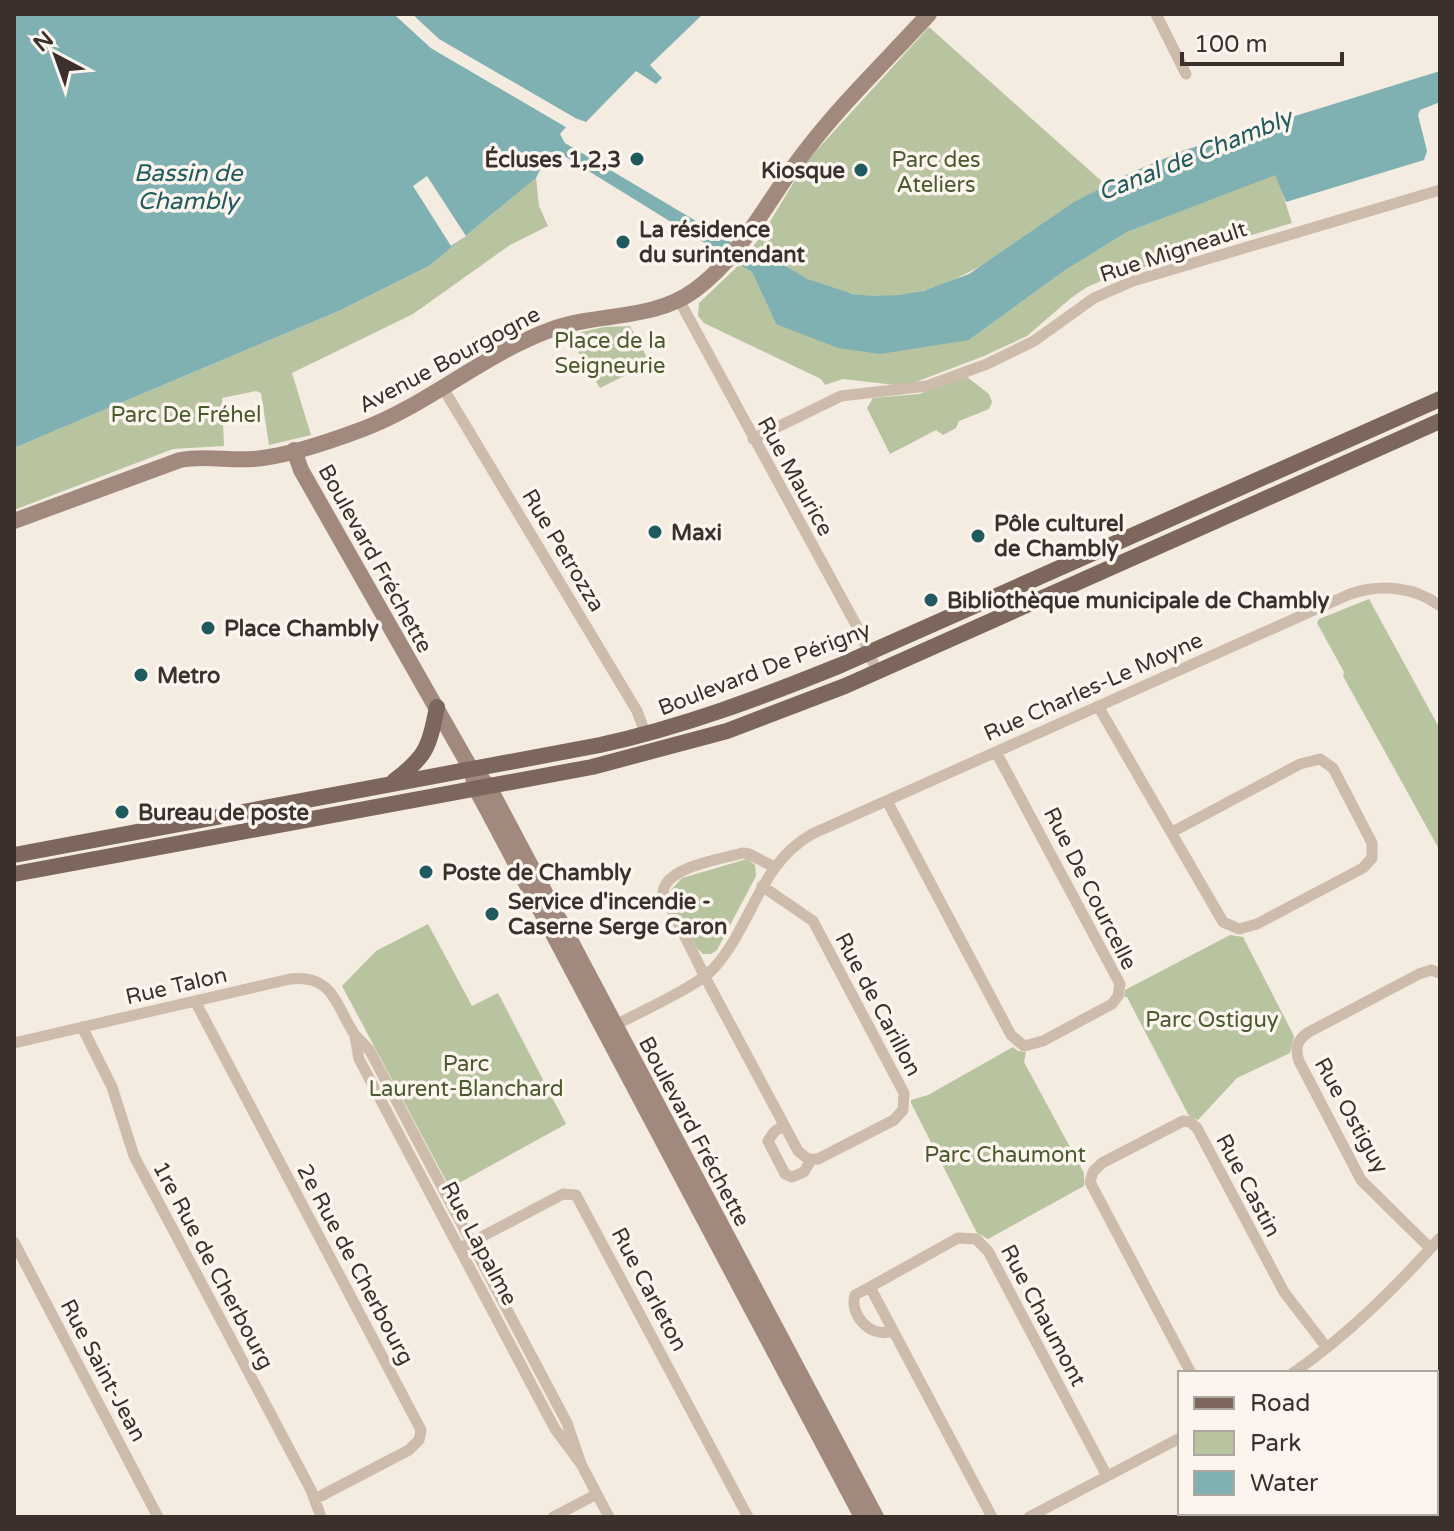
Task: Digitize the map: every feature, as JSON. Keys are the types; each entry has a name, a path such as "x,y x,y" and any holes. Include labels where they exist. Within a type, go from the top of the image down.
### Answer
{"main road":[{"name":"Boulevard De Périgny","path":"14,855 646,735 771,693 869,652 1440,399"},
{"name":"Boulevard De Périgny","path":"14,874 607,764 684,744 791,709 1440,421"},
{"path":"390,784 419,762 437,707"}],"street":[{"name":"Avenue Bourgogne","path":"14,521 180,460 199,457 260,459 374,425 543,332 576,321 653,310 679,300 715,272 747,237 814,139 929,14"},
{"path":"1156,14 1186,74"},
{"name":"Rue Migneault","path":"753,439 849,394 916,389 959,376 1026,346 1094,298 1133,281 1440,190"},
{"name":"Rue Maurice","path":"679,300 877,672"},
{"name":"Rue Petrozza","path":"443,388 637,711 646,735"},
{"name":"Boulevard Fréchette","path":"294,450 301,470 483,788 862,1517"},
{"name":"Rue Charles-Le Moyne","path":"609,1028 705,977 728,951 774,867 789,850 806,838 1358,591 1400,589 1419,594 1440,606"},
{"path":"1098,706 1220,918 1234,929 1257,924 1363,868 1373,854 1372,843 1333,768 1320,759 1300,764 1172,832"},
{"name":"Rue De Courcelle","path":"887,801 1011,1035 1020,1045 1038,1043 1112,1004 1118,996 1120,984 996,752"},
{"path":"774,867 743,853 682,870 666,882 663,892 800,1154 811,1160"},
{"name":"Rue de Carillon","path":"762,886 813,921 904,1093 903,1110 894,1120 811,1160 806,1170 790,1177 785,1174 768,1141 784,1125"},
{"name":"Rue Ostiguy","path":"1430,1248 1361,1180 1299,1061 1296,1049 1305,1034 1362,1003 1425,971 1440,973"},
{"name":"Rue Talon","path":"14,1043 301,978 321,983 337,1002"},
{"name":"2e Rue de Cherbourg","path":"195,1001 421,1430 419,1440 409,1450 315,1499"},
{"name":"Rue Lapalme","path":"337,1002 355,1036 370,1051 472,1242 572,1432 581,1464"},
{"name":"1re Rue de Cherbourg","path":"82,1027 112,1087 134,1156 315,1499 321,1517"},
{"name":"Boulevard Fréchette","path":"609,1028 876,1517"},
{"name":"Rue Lapalme","path":"355,1036 359,1059 561,1438 581,1464 609,1517"},
{"name":"Rue Castin","path":"1190,1371 1090,1182 1093,1172 1102,1163 1183,1121 1197,1128 1284,1292 1327,1348"},
{"name":"Rue Carleton","path":"460,1248 563,1194 576,1195 748,1517"},
{"name":"Rue Chaumont","path":"870,1287 958,1238 972,1237 981,1242 1107,1476"},
{"path":"1296,1371 1327,1348 1389,1293 1440,1238"},
{"name":"Rue Saint-Jean","path":"14,1242 158,1517"},
{"path":"893,1331 884,1334 868,1329 853,1298 870,1287 992,1517"},
{"path":"1029,1517 1178,1439"},
{"path":"553,1517 597,1494"}],"green space":[{"name":"Parc des Ateliers","path":"929,27 1106,185 987,262 924,290 891,296 849,293 813,282 776,260 748,252 760,238 806,162"},
{"path":"1276,174 1292,223 1108,278 1071,298 1027,336 913,383 895,385 843,379 825,385 821,379 704,323 698,316 699,303 740,264 752,272 776,324 969,340 1064,271 1127,232"},
{"name":"Parc De Fréhel","path":"536,178 539,206 548,226 510,245 413,314 292,373 311,435 269,445 261,393 256,391 222,398 224,446 173,449 14,510 14,448 341,310 429,266"},
{"name":"Place de la Seigneurie","path":"630,326 650,363 600,388 568,335 604,327"},
{"path":"967,377 989,394 992,402 989,409 959,421 956,428 943,435 936,430 890,454 867,408 873,398 919,394"},
{"path":"1369,599 1440,729 1440,851 1317,623 1319,619"},
{"path":"747,859 755,865 756,876 717,950 703,954 671,897 671,890 682,878"},
{"name":"Parc Laurent-Blanchard","path":"428,924 472,1006 498,993 566,1124 450,1188 342,986 376,951"},
{"name":"Parc Ostiguy","path":"1230,935 1243,937 1294,1036 1290,1053 1237,1078 1198,1120 1189,1116 1127,997 1124,997 1125,990"},
{"name":"Parc Chaumont","path":"1013,1047 1026,1052 1024,1062 1084,1173 1084,1186 988,1239 977,1233 911,1100 928,1095"}],"water":[{"name":"Bassin de Chambly","path":"14,14 394,14 431,48 566,127 560,134 565,143 748,252 773,258 807,279 853,294 874,296 923,291 969,274 1074,202 1130,173 1185,150 1440,71 1440,102 1420,110 1418,115 1427,151 1424,160 1286,202 1275,175 1127,232 1064,271 969,340 880,354 838,348 776,324 752,272 561,154 549,152 536,178 429,266 341,310 14,448"},
{"path":"412,14 703,14 650,65 662,78 656,84 636,71 586,122 438,39"}],"pier":[{"path":"394,14 400,14 433,45 569,124 566,127 431,48"},
{"path":"408,14 412,14 439,39 575,118 572,121 436,42"},
{"path":"427,176 466,236 451,246 413,186"}],"place":[{"name":"Écluses 1,2,3","path":"637,159"},
{"name":"Kiosque","path":"861,170"},
{"name":"La résidence du surintendant","path":"623,242"},
{"name":"Maxi","path":"655,532"},
{"name":"Pôle culturel de Chambly","path":"978,536"},
{"name":"Bibliothèque municipale de Chambly","path":"931,600"},
{"name":"Place Chambly","path":"208,628"},
{"name":"Metro","path":"141,675"},
{"name":"Bureau de poste","path":"122,812"},
{"name":"Poste de Chambly","path":"426,872"},
{"name":"Service d'incendie - Caserne Serge Caron","path":"492,914"}],"water label":[{"name":"Canal de Chambly","path":"1195,155"}]}
